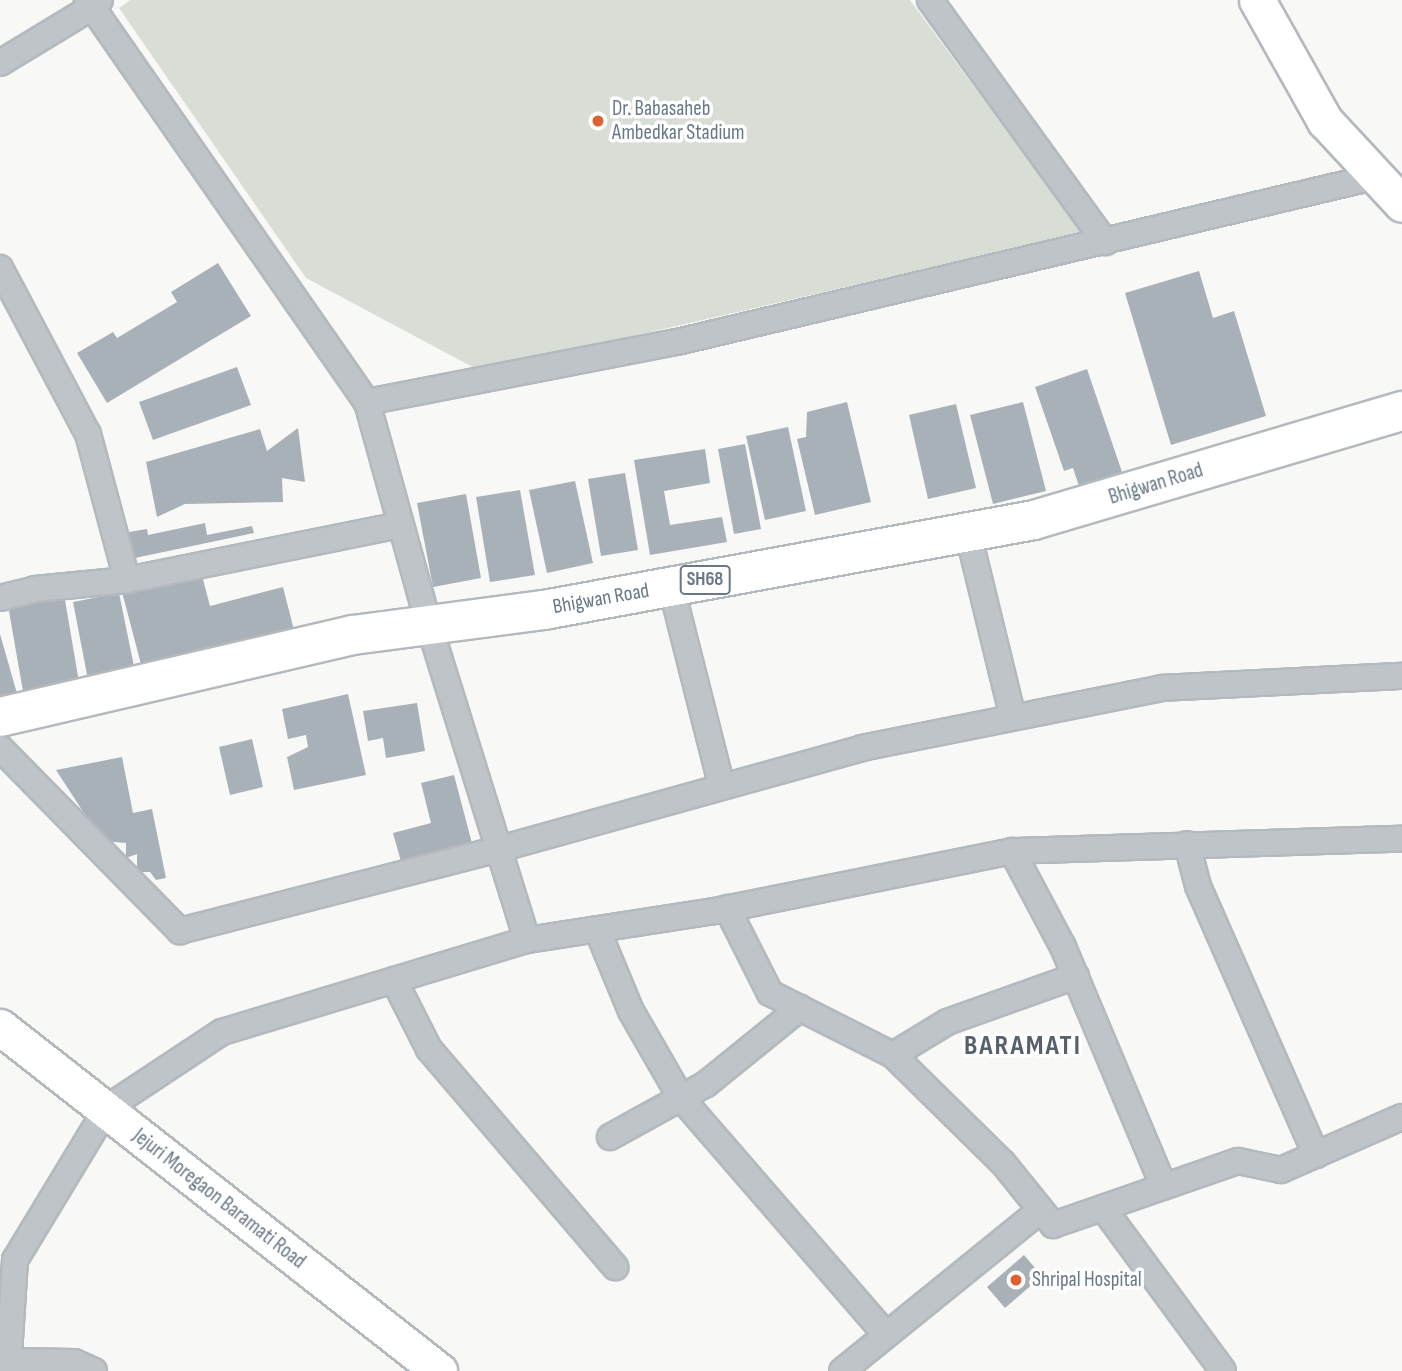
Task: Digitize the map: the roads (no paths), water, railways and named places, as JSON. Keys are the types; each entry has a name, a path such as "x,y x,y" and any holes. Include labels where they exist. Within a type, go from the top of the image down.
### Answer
{"main road":[{"name":"Bhigwan Road","path":"0,717 353,635 671,586 1034,520 1402,411"}],"street":[{"path":"930,0 1105,242"},
{"path":"1257,0 1325,121 1402,204"},
{"path":"0,64 93,2 367,402 429,625 527,940"},
{"path":"367,402 677,342 1378,176"},
{"path":"0,268 89,434 127,580"},
{"path":"0,598 34,589 127,580 401,525"},
{"path":"968,533 1013,718"},
{"path":"671,586 722,787"},
{"path":"0,748 180,931 499,849 862,748 1162,688 1402,676"},
{"path":"94,1371 74,1363 8,1366 15,1261 107,1108 222,1032 527,940 727,908 1012,851 1402,839"},
{"path":"1187,844 1198,886 1316,1155"},
{"path":"1012,851 1076,976 1164,1187"},
{"path":"727,908 770,993 893,1055 1003,1163 1038,1212 1053,1225 1238,1161 1281,1170 1402,1117"},
{"path":"597,929 631,1011 681,1098 886,1335"},
{"path":"893,1055 947,1022 1076,976"},
{"path":"394,980 429,1049 615,1267"},
{"path":"610,1138 706,1084 800,1008"},
{"name":"Jejuri Moregaon Baramati Road","path":"0,1027 107,1108 439,1371"},
{"path":"1103,1208 1223,1371"},
{"path":"842,1371 1038,1212"}],"place":[{"name":"Dr. Babasaheb Ambedkar Stadium","path":"598,121"},
{"name":"Shripal Hospital","path":"1016,1280"}],"district":[{"name":"BARAMATI","path":"1023,1046"}]}
